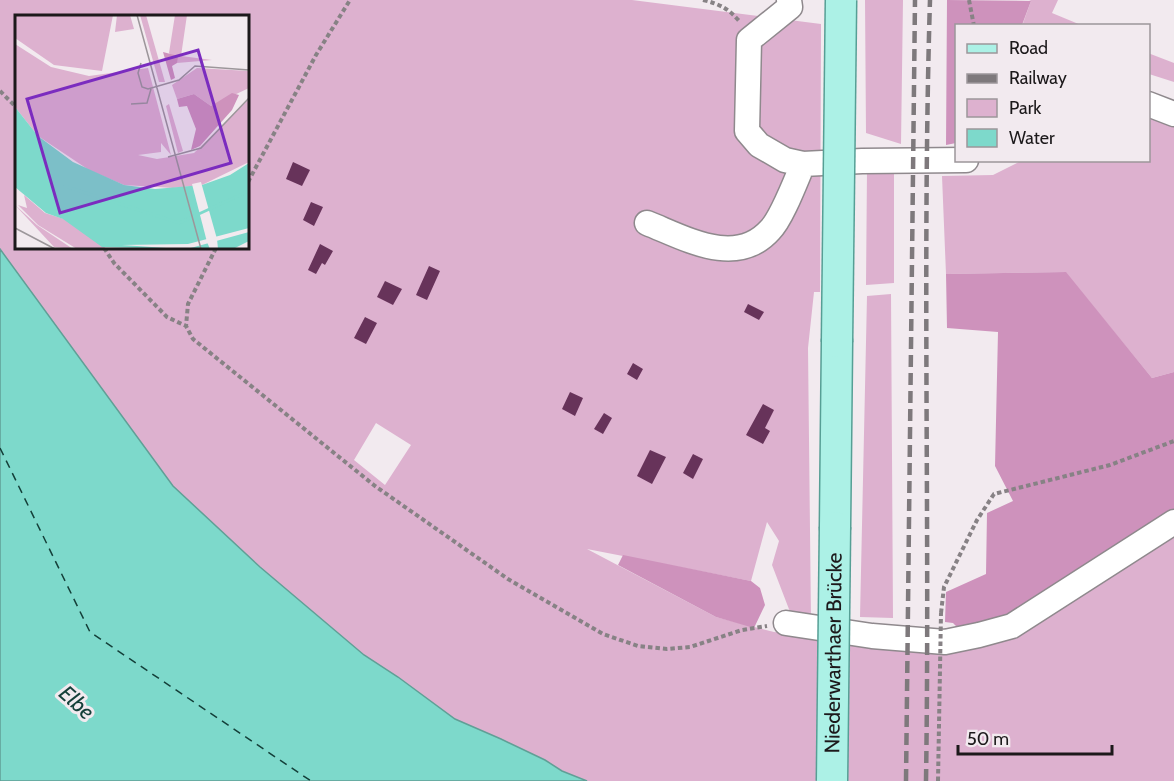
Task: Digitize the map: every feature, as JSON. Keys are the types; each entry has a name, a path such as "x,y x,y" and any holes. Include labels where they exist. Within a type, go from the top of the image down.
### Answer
{"main road":[{"name":"Niederwarthaer Brücke","path":"832,781 841,0"}],"lane":[{"path":"789,0 790,8 748,40 747,131 759,145 785,160 803,164 955,160"},
{"path":"1150,104 1174,114"},
{"path":"647,223 709,247 731,249 754,244 772,229 803,164"},
{"path":"786,623 872,636 945,642 979,636 1012,626 1174,522"}],"path":[{"path":"249,180 316,55 350,0"},
{"path":"703,0 719,4 730,10 743,24 748,40"},
{"path":"969,0 974,24"},
{"path":"0,91 15,106"},
{"path":"105,249 114,262 167,317 186,326 194,339 375,486 508,579 603,634 638,646 666,649 690,647 742,630 786,623"},
{"path":"186,326 188,304 216,249"},
{"path":"938,781 940,613 944,587 977,520 994,494 1110,465 1174,441"}],"green space":[{"path":"0,0 632,0 821,24 820,292 814,292 808,348 811,621 792,617 772,565 779,541 767,522 751,581 587,549 716,617 774,632 961,650 1174,535 1174,781 587,781 562,771 545,760 455,719 364,655 260,567 173,486 0,249","holes":["376,423 411,445 385,485 354,460"]},
{"path":"865,0 903,0 901,144 866,133"},
{"path":"1029,0 1058,0 1052,13 1079,24 1023,24 1031,1"},
{"path":"1150,54 1174,63 1174,82 1150,74"},
{"path":"1150,118 1174,127 1174,372 1152,378 1065,272 946,274 942,176 993,175 1019,162 1150,162"},
{"path":"867,170 894,171 894,283 866,285"},
{"path":"891,294 893,618 860,617 867,296"}],"shaded area":[{"path":"947,0 1031,1 1022,24 955,24 955,143 946,145"},
{"path":"1066,272 1152,378 1174,372 1174,512 1012,614 962,632 953,623 945,622 946,592 986,574 987,513 1013,501 995,466 998,332 947,328 946,274"},
{"path":"623,555 751,581 760,588 765,605 754,628 716,617 618,565"}],"water":[{"name":"Elbe","path":"0,249 173,486 260,567 364,655 455,719 587,781 0,781"}],"building":[{"path":"293,162 310,170 302,186 286,179"},
{"path":"311,202 323,207 314,226 303,220"},
{"path":"320,244 333,251 325,265 322,263 316,274 308,270"},
{"path":"429,266 440,271 427,300 416,295"},
{"path":"385,281 402,289 393,305 377,297"},
{"path":"748,304 764,312 759,320 744,312"},
{"path":"365,317 377,323 366,344 354,338"},
{"path":"633,363 643,369 637,380 627,374"},
{"path":"570,392 583,398 575,416 562,409"},
{"path":"763,404 774,410 765,428 770,431 763,444 746,435"},
{"path":"604,413 612,418 603,434 594,429"},
{"path":"650,450 666,457 652,484 637,476"},
{"path":"693,454 703,459 693,479 683,473"}],"ferry route":[{"path":"0,448 90,632 311,781"}],"railway":[{"path":"906,781 915,0"},
{"path":"926,781 927,195 930,0"}]}
